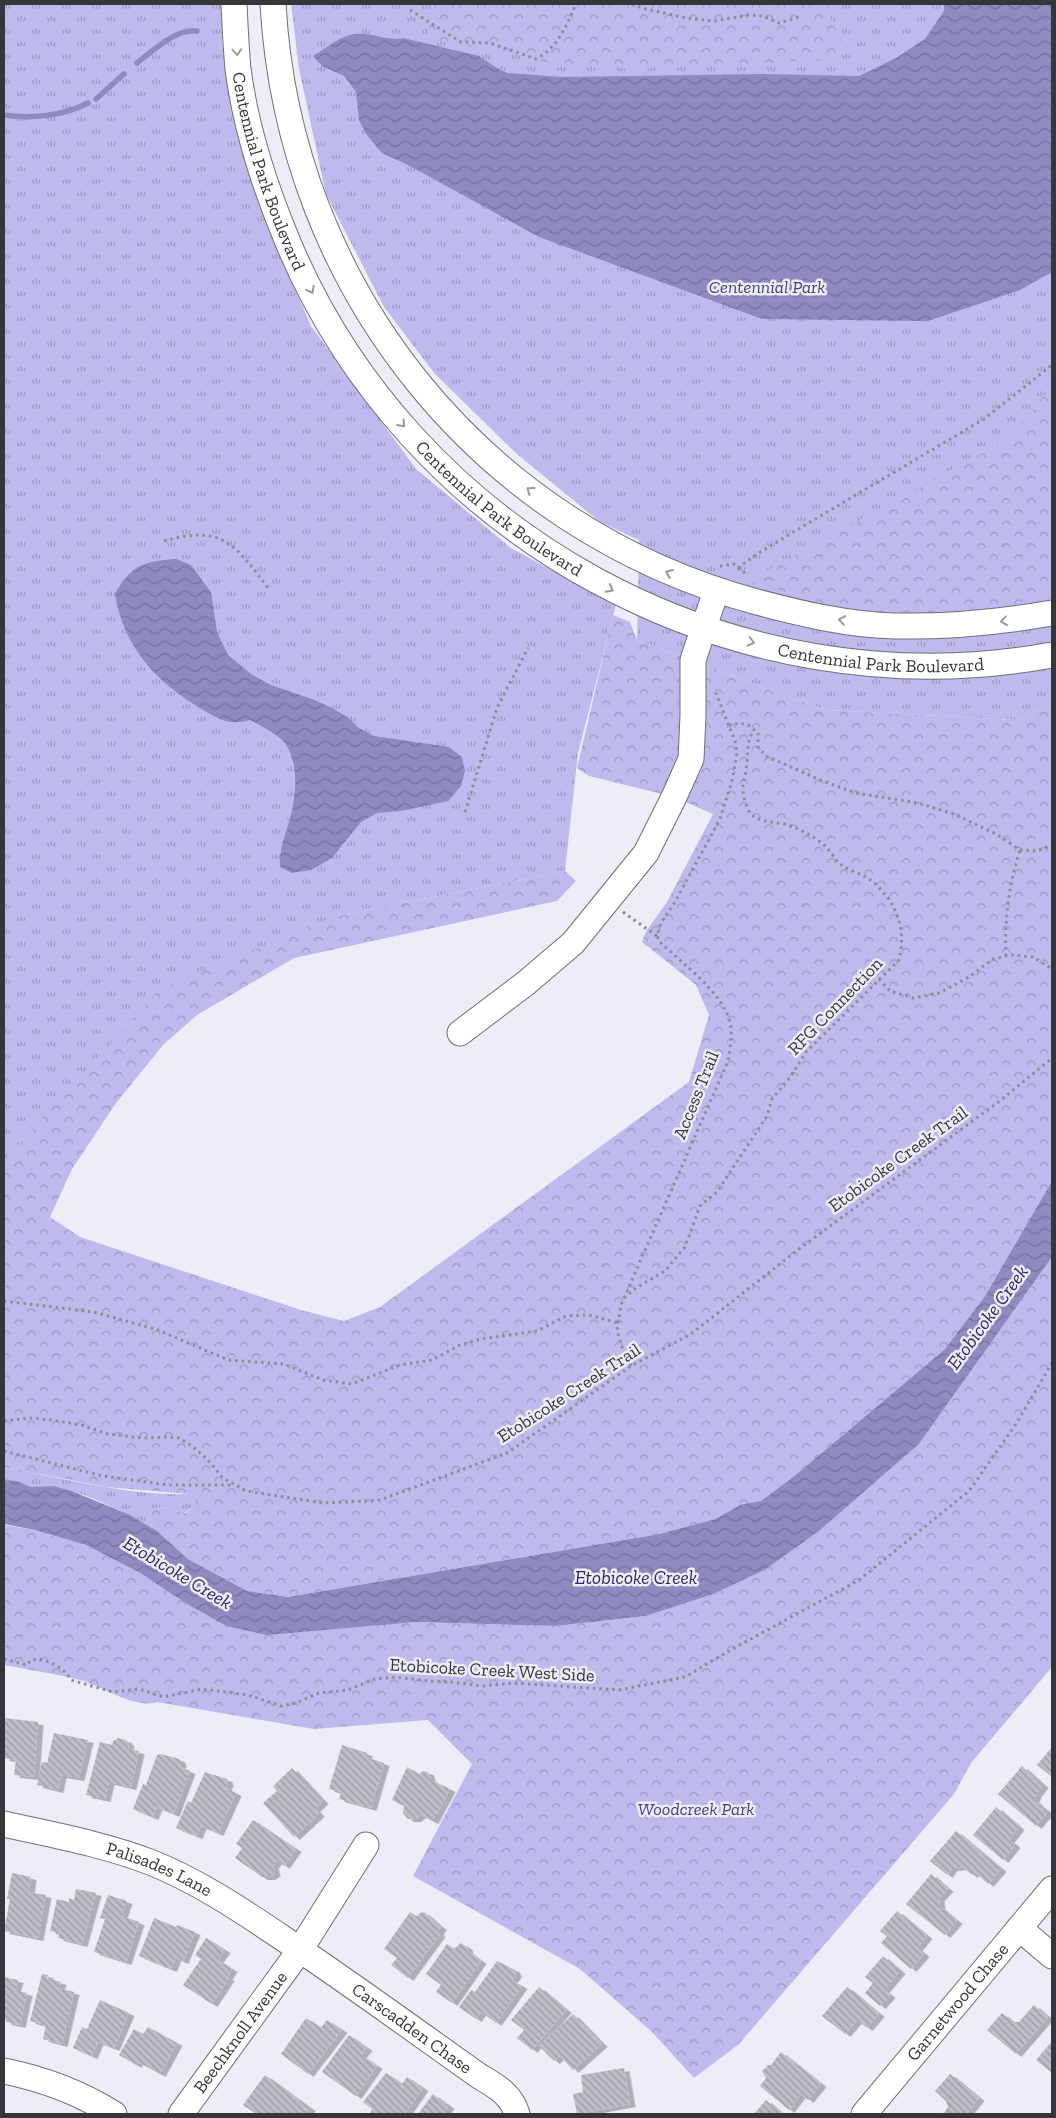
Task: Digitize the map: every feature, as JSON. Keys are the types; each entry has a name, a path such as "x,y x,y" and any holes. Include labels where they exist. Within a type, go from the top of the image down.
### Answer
{"street":[{"name":"Centennial Park Boulevard","path":"234,4 239,71 250,126 284,235 303,276 325,316 372,389 447,473 486,507 531,542 587,577 632,601 704,629 789,652 836,660 885,665 950,666 1006,662 1052,655"},
{"name":"Centennial Park Boulevard","path":"273,4 279,69 290,124 312,195 338,259 374,321 429,397 472,441 513,478 555,509 609,544 667,573 714,580 794,612 844,621 893,626 1004,622 1052,612"},
{"path":"460,1033 526,983 573,943 646,853 691,759 693,660 704,629 714,580"},
{"name":"Palisades Lane","path":"4,1824 113,1850 149,1862 184,1877 218,1895 300,1950"},
{"name":"Beechknoll Avenue","path":"180,2114 300,1950 366,1846"},
{"name":"Garnetwood Chase","path":"864,2114 1052,1889"},
{"path":"1019,1928 1052,1956"},
{"name":"Carscadden Chase","path":"300,1950 479,2076 499,2088 511,2100 517,2114"},
{"path":"4,2071 63,2087 114,2114"}],"path":[{"path":"410,10 461,42 490,43 536,59 545,54 561,37 576,4"},
{"path":"632,4 691,19 715,21 748,15 763,16 779,23 802,16"},
{"path":"714,580 739,568 790,534 984,419 1052,365"},
{"path":"164,541 183,536 218,538 239,551 268,589"},
{"path":"714,580 729,564 739,568"},
{"path":"465,812 497,708 528,648"},
{"path":"657,936 661,923 699,860 724,810 732,781 737,753 735,741 714,688"},
{"path":"729,726 739,723 751,726 758,734 758,746 766,756 820,780 856,793 918,803 954,814 998,835 1020,850 1038,851 1052,846"},
{"name":"RFG Connection","path":"624,1299 636,1288 665,1271 685,1246 700,1206 717,1192 766,1116 772,1099 791,1076 806,1052 899,960 902,946 902,928 888,899 870,879 840,864 824,846 808,834 789,825 757,818 750,813 742,786 746,770 748,739 754,730"},
{"path":"1006,956 1005,936 1012,874 1020,850"},
{"name":"Access Trail","path":"608,902 657,936 702,981 722,1004 730,1021 732,1038 728,1061 624,1299 617,1330 622,1347 631,1366"},
{"path":"879,979 890,991 913,998 939,993 969,977 993,959 1006,956 1033,957 1052,969"},
{"name":"Etobicoke Creek Trail","path":"4,1421 30,1418 52,1420 81,1425 108,1434 142,1438 179,1438 207,1459 222,1478 246,1492 323,1503 380,1500 507,1453 631,1366 691,1334 795,1252 1001,1100 1052,1058"},
{"path":"4,1301 94,1312 158,1330 228,1360 284,1364 323,1380 352,1384 400,1365 432,1360 460,1346 481,1339 537,1331 566,1316 589,1315 618,1323"},
{"name":"Etobicoke Creek West Side","path":"4,1659 27,1665 31,1660 38,1659 66,1671 71,1680 113,1692 139,1689 163,1697 203,1689 248,1695 282,1706 320,1694 348,1690 375,1679 395,1677 482,1686 513,1683 619,1690 685,1677 727,1652 860,1580 969,1491 1016,1424 1052,1363"},
{"path":"4,1451 112,1477 168,1485 234,1485"}],"green space":[{"path":"4,4 223,4 222,44 238,128 268,227 311,326 416,469 511,548 616,605 578,753 565,871 332,917 67,1094 4,1161"},
{"name":"Centennial Park","path":"291,4 1052,4 1052,703 1019,720 825,710 637,640 639,540 600,522 517,454 435,374 384,307 326,194 299,69"},
{"path":"435,4 828,4 829,14 844,47 824,60 634,69 544,62 492,48 426,39"},
{"path":"1052,385 1052,594 988,612 861,615 748,581 1010,438"},
{"path":"613,615 630,622 637,640 825,710 1019,720 1052,703 1052,1181 985,1296 945,1349 761,1502 740,1505 715,1519 659,1534 288,1597 247,1591 188,1559 157,1531 148,1512 161,1507 185,1513 197,1505 189,1494 106,1487 4,1467 4,1161 159,990 332,917 565,871 576,881 557,901 294,958 197,1015 163,1045 116,1103 72,1169 50,1217 80,1237 301,1310 344,1321 380,1307 689,1082 709,1015 696,985 642,942 647,930 667,902 713,814 674,797 589,776 577,768"},
{"name":"Woodcreek Park","path":"1052,1257 1052,1667 971,1763 954,1794 739,2044 694,2078 652,2032 580,1969 413,1876 472,1764 428,1720 314,1729 157,1702 140,1703 120,1697 84,1681 4,1665 4,1525 35,1530 86,1545 140,1573 187,1604 226,1626 415,1622 556,1626 645,1616 766,1569 819,1531 919,1444"},
{"path":"4,1467 119,1489 166,1494 189,1494 196,1500 197,1505 184,1513 161,1507 148,1512 157,1531 121,1511 70,1490 50,1486 30,1487 14,1481 4,1480"}],"water":[{"path":"944,4 1052,4 1052,272 1020,290 928,321 762,319 539,237 408,165 382,153 366,134 359,120 356,92 344,76 322,66 313,56 335,41 350,35 363,34 390,39 403,38 479,56 507,73 562,77 761,74 859,76 896,58 925,39 944,11"},
{"path":"176,559 191,565 211,592 217,632 228,655 251,674 271,685 328,706 374,736 449,747 462,757 465,771 461,786 448,801 401,811 377,813 361,822 332,858 311,870 292,873 280,867 281,849 295,792 293,761 285,743 273,733 250,720 230,722 218,718 169,687 144,661 125,630 119,613 115,594 133,571 147,563"},
{"name":"Etobicoke Creek","path":"1052,1181 1052,1257 919,1444 819,1531 766,1569 713,1594 645,1616 556,1626 415,1622 267,1635 226,1626 187,1604 140,1573 86,1545 35,1530 4,1524 4,1480 17,1481 31,1487 54,1486 72,1491 130,1515 157,1531 188,1559 247,1591 288,1597 659,1534 715,1519 740,1505 761,1501 792,1478 945,1349 985,1296"}],"building":[{"path":"4,1718 38,1722 34,1777 14,1775 16,1760 4,1758"},
{"path":"54,1733 88,1740 79,1778 61,1775 58,1790 37,1785 42,1762 47,1763"},
{"path":"118,1738 126,1740 129,1744 128,1749 139,1751 131,1787 109,1782 105,1799 86,1795 100,1742 112,1745 113,1741"},
{"path":"342,1745 367,1753 366,1757 384,1763 371,1808 339,1799 341,1792 329,1789"},
{"path":"1052,1747 1052,1777 1037,1765"},
{"path":"161,1754 179,1759 180,1767 190,1771 174,1814 157,1807 153,1817 133,1809 143,1784 146,1785 157,1755"},
{"path":"1022,1766 1043,1785 1034,1800 1048,1812 1036,1826 998,1794"},
{"path":"407,1767 419,1774 423,1771 428,1772 431,1780 450,1789 433,1821 421,1815 415,1819 408,1819 403,1813 404,1806 392,1800"},
{"path":"292,1768 323,1801 315,1809 319,1814 294,1837 263,1803 277,1791 273,1786"},
{"path":"205,1772 227,1779 226,1788 236,1793 218,1833 201,1826 197,1836 176,1828 188,1801 191,1803"},
{"path":"996,1807 1019,1827 1009,1840 1015,1845 1003,1860 973,1835"},
{"path":"253,1820 296,1849 284,1866 277,1860 273,1866 275,1873 270,1877 262,1877 235,1858 242,1848 236,1844"},
{"path":"956,1831 1001,1869 988,1884 975,1872 972,1875 963,1867 952,1868 947,1875 930,1861"},
{"path":"12,1873 31,1877 29,1892 46,1895 38,1938 4,1931 10,1899 7,1899"},
{"path":"931,1874 948,1889 939,1898 940,1907 957,1921 945,1935 906,1904"},
{"path":"76,1889 96,1893 82,1944 58,1938 60,1933 50,1931 57,1899 69,1902 69,1898 74,1900"},
{"path":"108,1895 127,1901 122,1916 139,1922 126,1962 94,1952 105,1919 100,1918"},
{"path":"897,1911 927,1936 917,1948 924,1954 911,1969 881,1943 887,1936 880,1931"},
{"path":"410,1912 417,1917 420,1913 424,1912 441,1927 438,1932 440,1934 408,1978 391,1965 397,1958 384,1949"},
{"path":"154,1918 195,1932 183,1961 176,1958 171,1969 139,1956"},
{"path":"206,1938 225,1950 218,1960 232,1969 227,1977 229,1978 212,2004 183,1985 201,1959 195,1955"},
{"path":"461,1943 481,1961 452,2003 436,1992 441,1985 426,1974 447,1944 454,1949"},
{"path":"883,1956 900,1971 884,1990 890,1995 880,2006 865,1993 873,1983 865,1977"},
{"path":"497,1961 515,1970 516,1975 512,1980 522,1986 496,2023 481,2012 476,2019 459,2007 471,1990 475,1992"},
{"path":"42,1974 48,1975 47,1978 61,1982 59,1988 74,1992 62,2044 43,2039 46,2025 30,2021"},
{"path":"4,1977 18,1980 15,1990 27,1993 20,2025 6,2022 4,2019"},
{"path":"539,1987 566,2010 532,2050 517,2038 524,2030 511,2020"},
{"path":"847,1987 879,2014 867,2028 857,2020 845,2034 822,2016"},
{"path":"100,2000 129,2013 114,2048 98,2042 92,2056 73,2048 82,2027 87,2029"},
{"path":"1034,2005 1048,2017 1016,2054 987,2030 1002,2013 1012,2022 1019,2022"},
{"path":"573,2014 602,2044 573,2070 560,2056 554,2061 539,2046"},
{"path":"306,2018 321,2028 327,2020 342,2030 308,2074 281,2054"},
{"path":"148,2027 177,2043 160,2074 138,2062 136,2065 119,2055 134,2029 143,2034"},
{"path":"349,2035 367,2048 361,2055 377,2066 356,2096 322,2072"},
{"path":"1052,2041 1052,2073 1036,2060"},
{"path":"781,2052 821,2084 808,2100 801,2094 789,2110 760,2086 766,2078 762,2071 768,2065 771,2065"},
{"path":"624,2068 630,2104 577,2114 573,2094 583,2092 581,2075"},
{"path":"386,2073 402,2084 407,2077 423,2088 405,2114 370,2114 372,2109 363,2102"},
{"path":"950,2074 979,2098 966,2114 943,2114 948,2107 946,2101 935,2091"},
{"path":"265,2075 310,2108 306,2114 256,2114 243,2105"},
{"path":"433,2094 449,2106 443,2114 418,2114"},
{"path":"766,2100 782,2114 754,2114"}],"waterway":[{"path":"137,63 173,37 181,33 197,31"},
{"path":"96,99 124,74"},
{"path":"4,115 25,117 58,114 88,103"}]}
